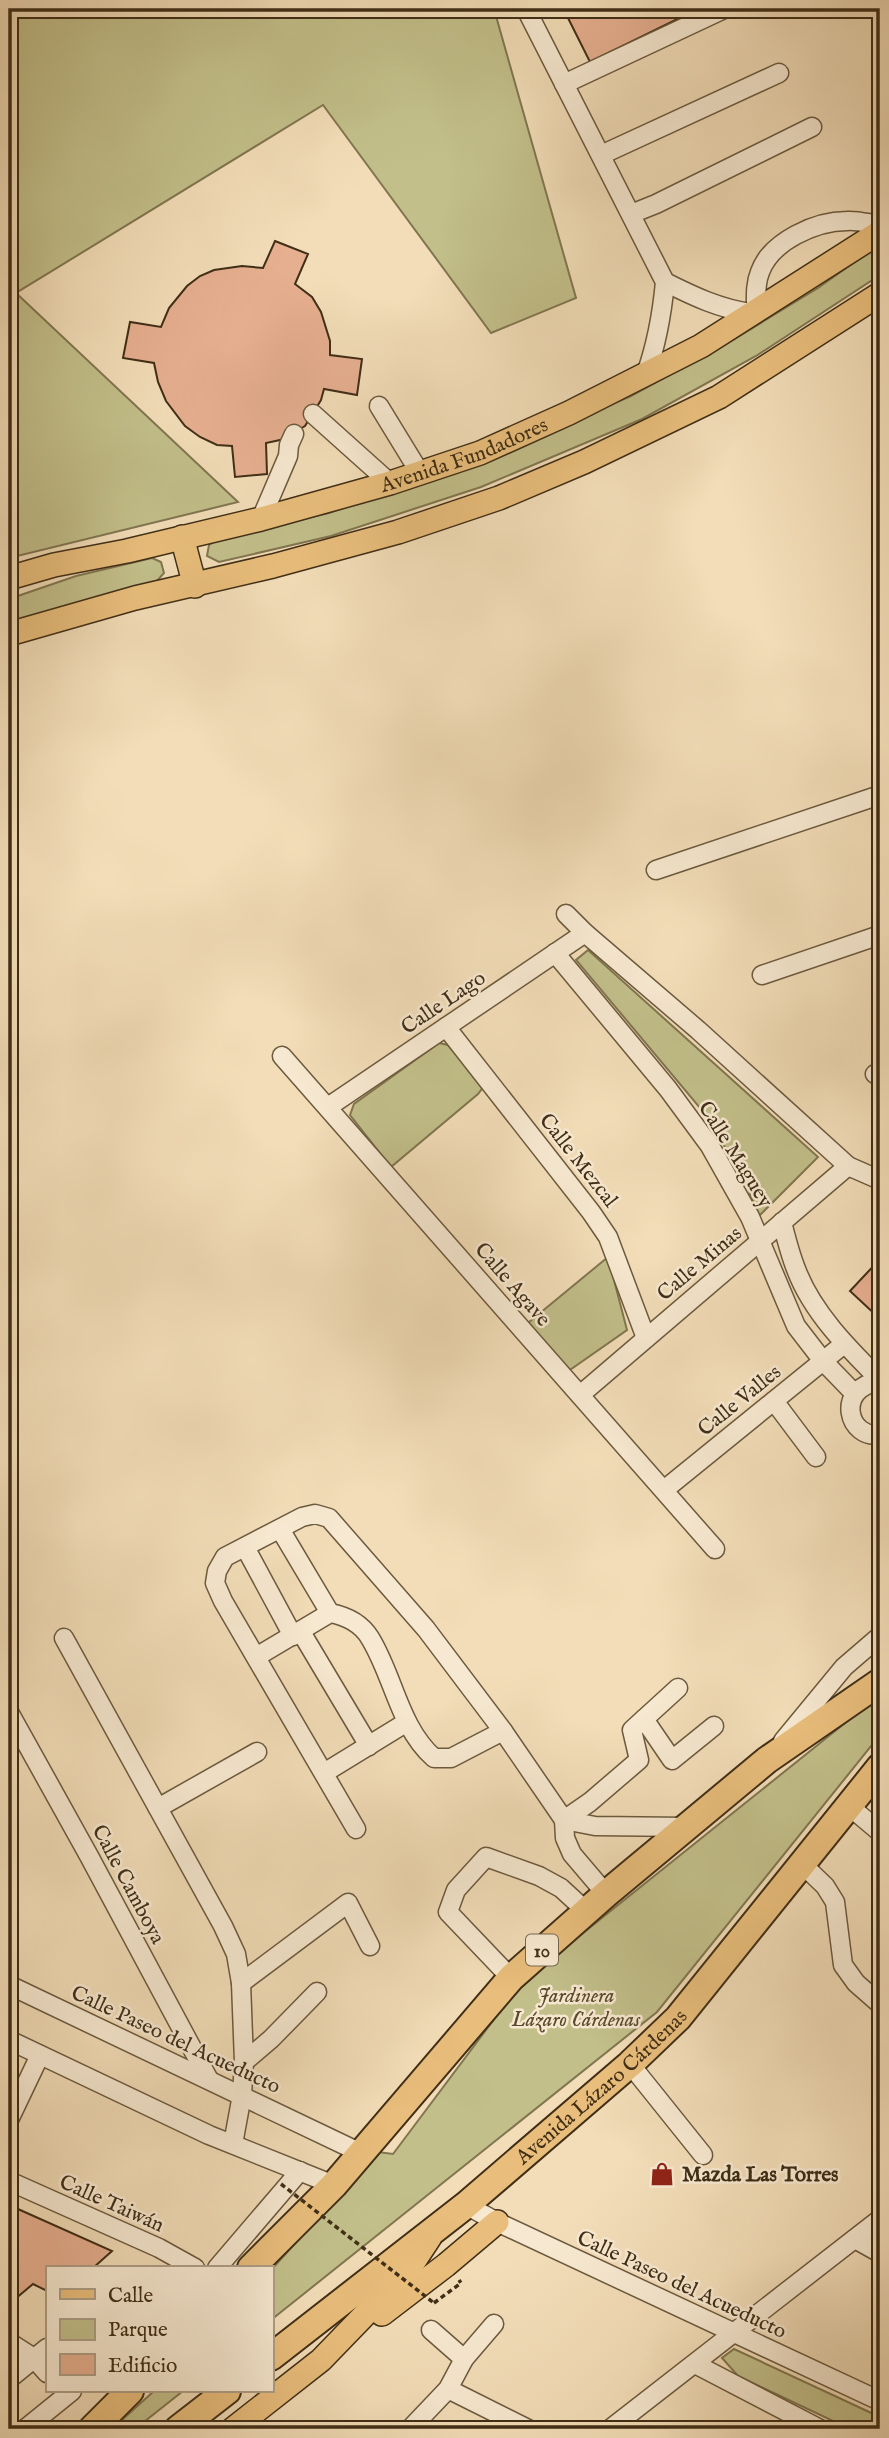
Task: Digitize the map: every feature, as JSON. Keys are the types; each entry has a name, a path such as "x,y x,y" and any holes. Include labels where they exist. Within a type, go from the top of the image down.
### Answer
{"highway":[{"name":"10","path":"253,2266 334,2185 511,1978 586,1911 767,1760 880,1682"},
{"name":"Avenida Lázaro Cárdenas","path":"273,2355 466,2205 630,2064 678,2018 880,1768"},
{"path":"91,2429 129,2392"},
{"path":"177,2429 226,2392"}],"main road":[{"name":"Avenida Fundadores","path":"9,579 54,565 261,520 390,483 480,453 569,413 701,346 880,232"},
{"path":"9,634 122,601 194,586 398,532 499,498 584,462 719,397 880,294"},
{"path":"181,537 194,586"},
{"path":"233,2429 446,2266 497,2222"},
{"path":"321,2360 409,2269 433,2231"}],"street":[{"path":"564,85 724,9"},
{"path":"527,11 665,282 661,321 646,374"},
{"path":"601,155 779,73"},
{"path":"631,214 812,127"},
{"path":"665,282 695,298 732,311 754,312 760,270 776,250 800,234 823,224 848,220 880,225"},
{"path":"379,406 420,473"},
{"path":"313,414 390,483"},
{"path":"261,520 288,456 289,444 294,434"},
{"path":"656,870 880,795"},
{"path":"566,914 848,1166 880,1180"},
{"name":"Calle Lago","path":"328,1107 585,933"},
{"path":"762,975 880,935"},
{"name":"Calle Maguey","path":"555,953 668,1089 710,1146 750,1217 796,1326 823,1361 854,1393"},
{"name":"Calle Mezcal","path":"446,1027 608,1237 646,1338"},
{"name":"Calle Agave","path":"282,1056 715,1549"},
{"name":"Calle Minas","path":"580,1395 848,1166"},
{"name":"Calle Maguey","path":"782,1222 796,1270 810,1297 844,1345 880,1380"},
{"name":"Calle Valles","path":"664,1490 844,1345"},
{"path":"878,1439 862,1431 852,1420 850,1406 854,1393 866,1383 880,1380"},
{"path":"774,1401 816,1457"},
{"path":"356,1829 215,1583 217,1571 225,1557 302,1517 315,1514 329,1518 426,1629 503,1731 564,1820 565,1838 572,1854 606,1894"},
{"path":"280,1529 330,1614"},
{"path":"245,1547 369,1746"},
{"path":"256,1657 330,1614 344,1616 370,1637 407,1722 426,1751 434,1758 451,1758 503,1731"},
{"path":"767,1760 844,1667 880,1636"},
{"path":"64,1638 236,1954 241,1983 244,2062 242,2095 233,2144"},
{"path":"564,1820 590,1802 639,1760 632,1730 678,1688"},
{"name":"Calle Camboya","path":"9,1712 208,2078"},
{"path":"644,1719 672,1760 714,1726"},
{"path":"324,1773 407,1722"},
{"path":"158,1808 257,1752"},
{"path":"849,1806 880,1832"},
{"path":"564,1820 595,1826 687,1827"},
{"path":"511,1978 448,1912 456,1890 486,1857 539,1876 561,1888 586,1911"},
{"path":"802,1863 825,1886 835,1902 843,1965 856,1983 880,2004"},
{"path":"241,1983 348,1903 370,1946"},
{"name":"Calle Paseo del Acueducto","path":"11,1983 361,2153"},
{"path":"244,2062 317,1992"},
{"path":"9,2040 209,2135 334,2185"},
{"path":"9,2120 40,2055"},
{"path":"630,2064 702,2155"},
{"path":"219,2266 300,2171"},
{"name":"Calle Taiwán","path":"9,2181 159,2248 191,2266"},
{"name":"Calle Paseo del Acueducto","path":"466,2205 497,2222 880,2401"},
{"path":"610,2429 880,2220"},
{"path":"855,2239 880,2253"},
{"path":"410,2429 448,2389 464,2359 494,2324"},
{"path":"432,2330 464,2359"},
{"path":"9,2342 40,2353"},
{"path":"40,2353 46,2370"},
{"path":"9,2379 40,2353"},
{"path":"695,2364 820,2429"},
{"path":"448,2389 528,2429"},
{"path":"25,2429 68,2392"},
{"path":"91,2429 119,2392"}],"path":[{"path":"281,2184 434,2303 461,2283"}],"green space":[{"path":"9,9 494,9 576,298 491,333 323,105 16,293 238,502 9,558"},
{"path":"880,244 880,275 756,356 642,419 481,487 331,536 219,562 207,556 209,545 221,537 329,513 478,461 631,396 723,346 818,288"},
{"path":"152,558 161,562 164,573 156,582 84,601 9,626 9,599 76,576"},
{"path":"588,950 818,1157 759,1216 744,1179 706,1115 576,960"},
{"path":"439,1043 448,1045 484,1086 391,1167 350,1115 354,1104"},
{"path":"608,1257 627,1330 567,1372 523,1327"},
{"name":"Jardinera Lázaro Cárdenas","path":"880,1695 880,1735 657,2012 273,2318 273,2268 378,2152 393,2154 522,1982"},
{"path":"734,2349 880,2417 880,2429 850,2429 738,2376 722,2358"},
{"path":"153,2392 182,2392 135,2429 112,2429"}],"building":[{"path":"588,9 698,9 590,62 568,18"},
{"path":"275,241 308,254 295,284 312,297 321,312 330,341 330,355 362,359 357,395 324,389 321,400 305,426 280,440 266,443 267,474 235,477 232,446 217,445 185,426 166,401 154,363 123,358 130,322 161,327 169,308 187,286 200,276 214,270 242,266 263,268"},
{"path":"880,1259 880,1319 850,1291"},
{"path":"9,2205 112,2251 95,2266 46,2266 46,2290 33,2284 9,2304"}],"place":[{"name":"Mazda Las Torres","path":"662,2174"}]}
